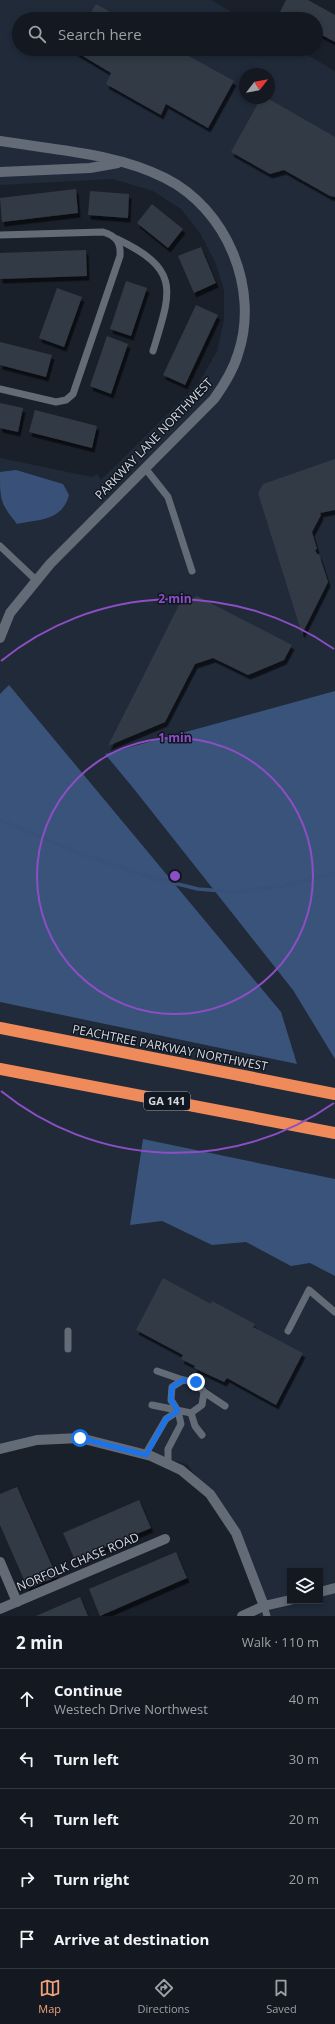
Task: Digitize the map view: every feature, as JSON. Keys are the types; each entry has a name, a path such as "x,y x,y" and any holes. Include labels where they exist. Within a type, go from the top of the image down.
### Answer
{"highway":[{"name":"PEACHTREE PARKWAY NORTHWEST","path":"0,1028 335,1094"},
{"name":"GA 141","path":"0,1069 335,1133"}],"street":[{"name":"PARKWAY LANE NORTHWEST","path":"0,141 124,162 180,186 205,209 216,222 233,252 243,285 245,303 245,320 241,343 232,370 214,399 50,564 10,613 0,638"},
{"path":"0,172 90,168 124,162"},
{"path":"0,1022 25,1032"},
{"path":"0,1450 36,1440 80,1438 146,1455 181,1470 210,1494 236,1532 266,1613"},
{"name":"NORFOLK CHASE ROAD","path":"0,1609 165,1539"},
{"path":"0,1562 17,1602"},
{"path":"323,1591 335,1588"},
{"path":"242,1616 266,1613 287,1602"}],"lane":[{"path":"0,235 103,232 111,234 117,239 140,250 160,268 164,275 167,304 152,351"},
{"path":"0,389 56,402 66,400 73,394 120,256 120,246 117,239"},
{"path":"145,468 168,497 192,570"},
{"path":"0,546 37,581"},
{"path":"288,1331 309,1290 335,1312"},
{"path":"68,1331 68,1349"},
{"path":"157,1371 183,1380 196,1382 204,1392 225,1406"},
{"path":"168,1464 168,1449 181,1424 178,1411 171,1400 172,1387 183,1380"},
{"path":"152,1406 191,1413 202,1405 204,1392"},
{"path":"146,1455 166,1419 178,1411"},
{"path":"191,1413 195,1426 202,1435"}],"shaded area":[{"path":"0,0 211,0 232,12 12,12 12,56 309,56 335,71 335,1616 257,1616 270,1610 237,1530 187,1464 66,1435 0,1451 0,458 92,477 97,474 101,480 199,383 217,351 224,320 224,290 216,264 200,233 181,209 153,191 113,179 0,185"},
{"path":"16,470 63,484 69,495 66,504 56,514 49,517 17,524 7,511 2,500 0,481 0,472"},
{"path":"9,685 281,1012 297,1064 0,1002 0,694"},
{"path":"335,691 335,1059 293,990 105,754"},
{"path":"143,1139 335,1179 335,1276 310,1263 291,1266 246,1242 212,1245 162,1221 130,1225"}],"building":[{"path":"286,0 308,0 335,15 335,42 323,36 323,12 280,12"},
{"path":"96,4 110,12 91,12"},
{"path":"83,56 189,56 234,81 208,128 166,104 161,115 106,84 111,73"},
{"path":"275,103 335,137 335,197 330,196 284,170 270,174 231,152 258,104 275,104"},
{"path":"76,189 78,213 2,222 0,198"},
{"path":"90,191 129,194 128,218 88,215"},
{"path":"152,204 183,229 168,248 137,223"},
{"path":"201,247 216,283 194,293 178,256"},
{"path":"86,250 87,276 0,279 0,253"},
{"path":"126,281 147,288 131,336 110,329"},
{"path":"57,288 82,297 64,347 39,338"},
{"path":"196,305 218,315 185,385 163,375"},
{"path":"107,336 128,344 111,394 90,386"},
{"path":"0,342 52,355 46,377 0,365"},
{"path":"0,403 23,408 18,432 0,428"},
{"path":"35,410 97,426 92,448 29,432"},
{"path":"335,459 335,510 320,513 321,515 312,532 317,549 315,550 317,554 319,554 328,582 302,634 258,493 263,484"},
{"path":"197,596 292,645 284,660 248,675 213,658 195,664 165,722 108,746 179,605"},
{"path":"163,1278 211,1304 212,1301 255,1324 253,1327 303,1353 276,1405 227,1378 224,1382 194,1368 195,1366 181,1359 183,1355 136,1330"},
{"path":"17,1487 57,1577 28,1589 0,1525 0,1494"},
{"path":"139,1500 151,1528 75,1560 63,1533"},
{"path":"176,1552 187,1578 100,1616 89,1589"},
{"path":"80,1597 88,1616 36,1616"}],"waterway":[{"path":"0,820 82,854 149,877 198,889 235,892 282,886 335,873"}],"route":[{"path":"80,1438 146,1455 166,1419 178,1411 171,1400 172,1387 183,1380 196,1382"}]}
